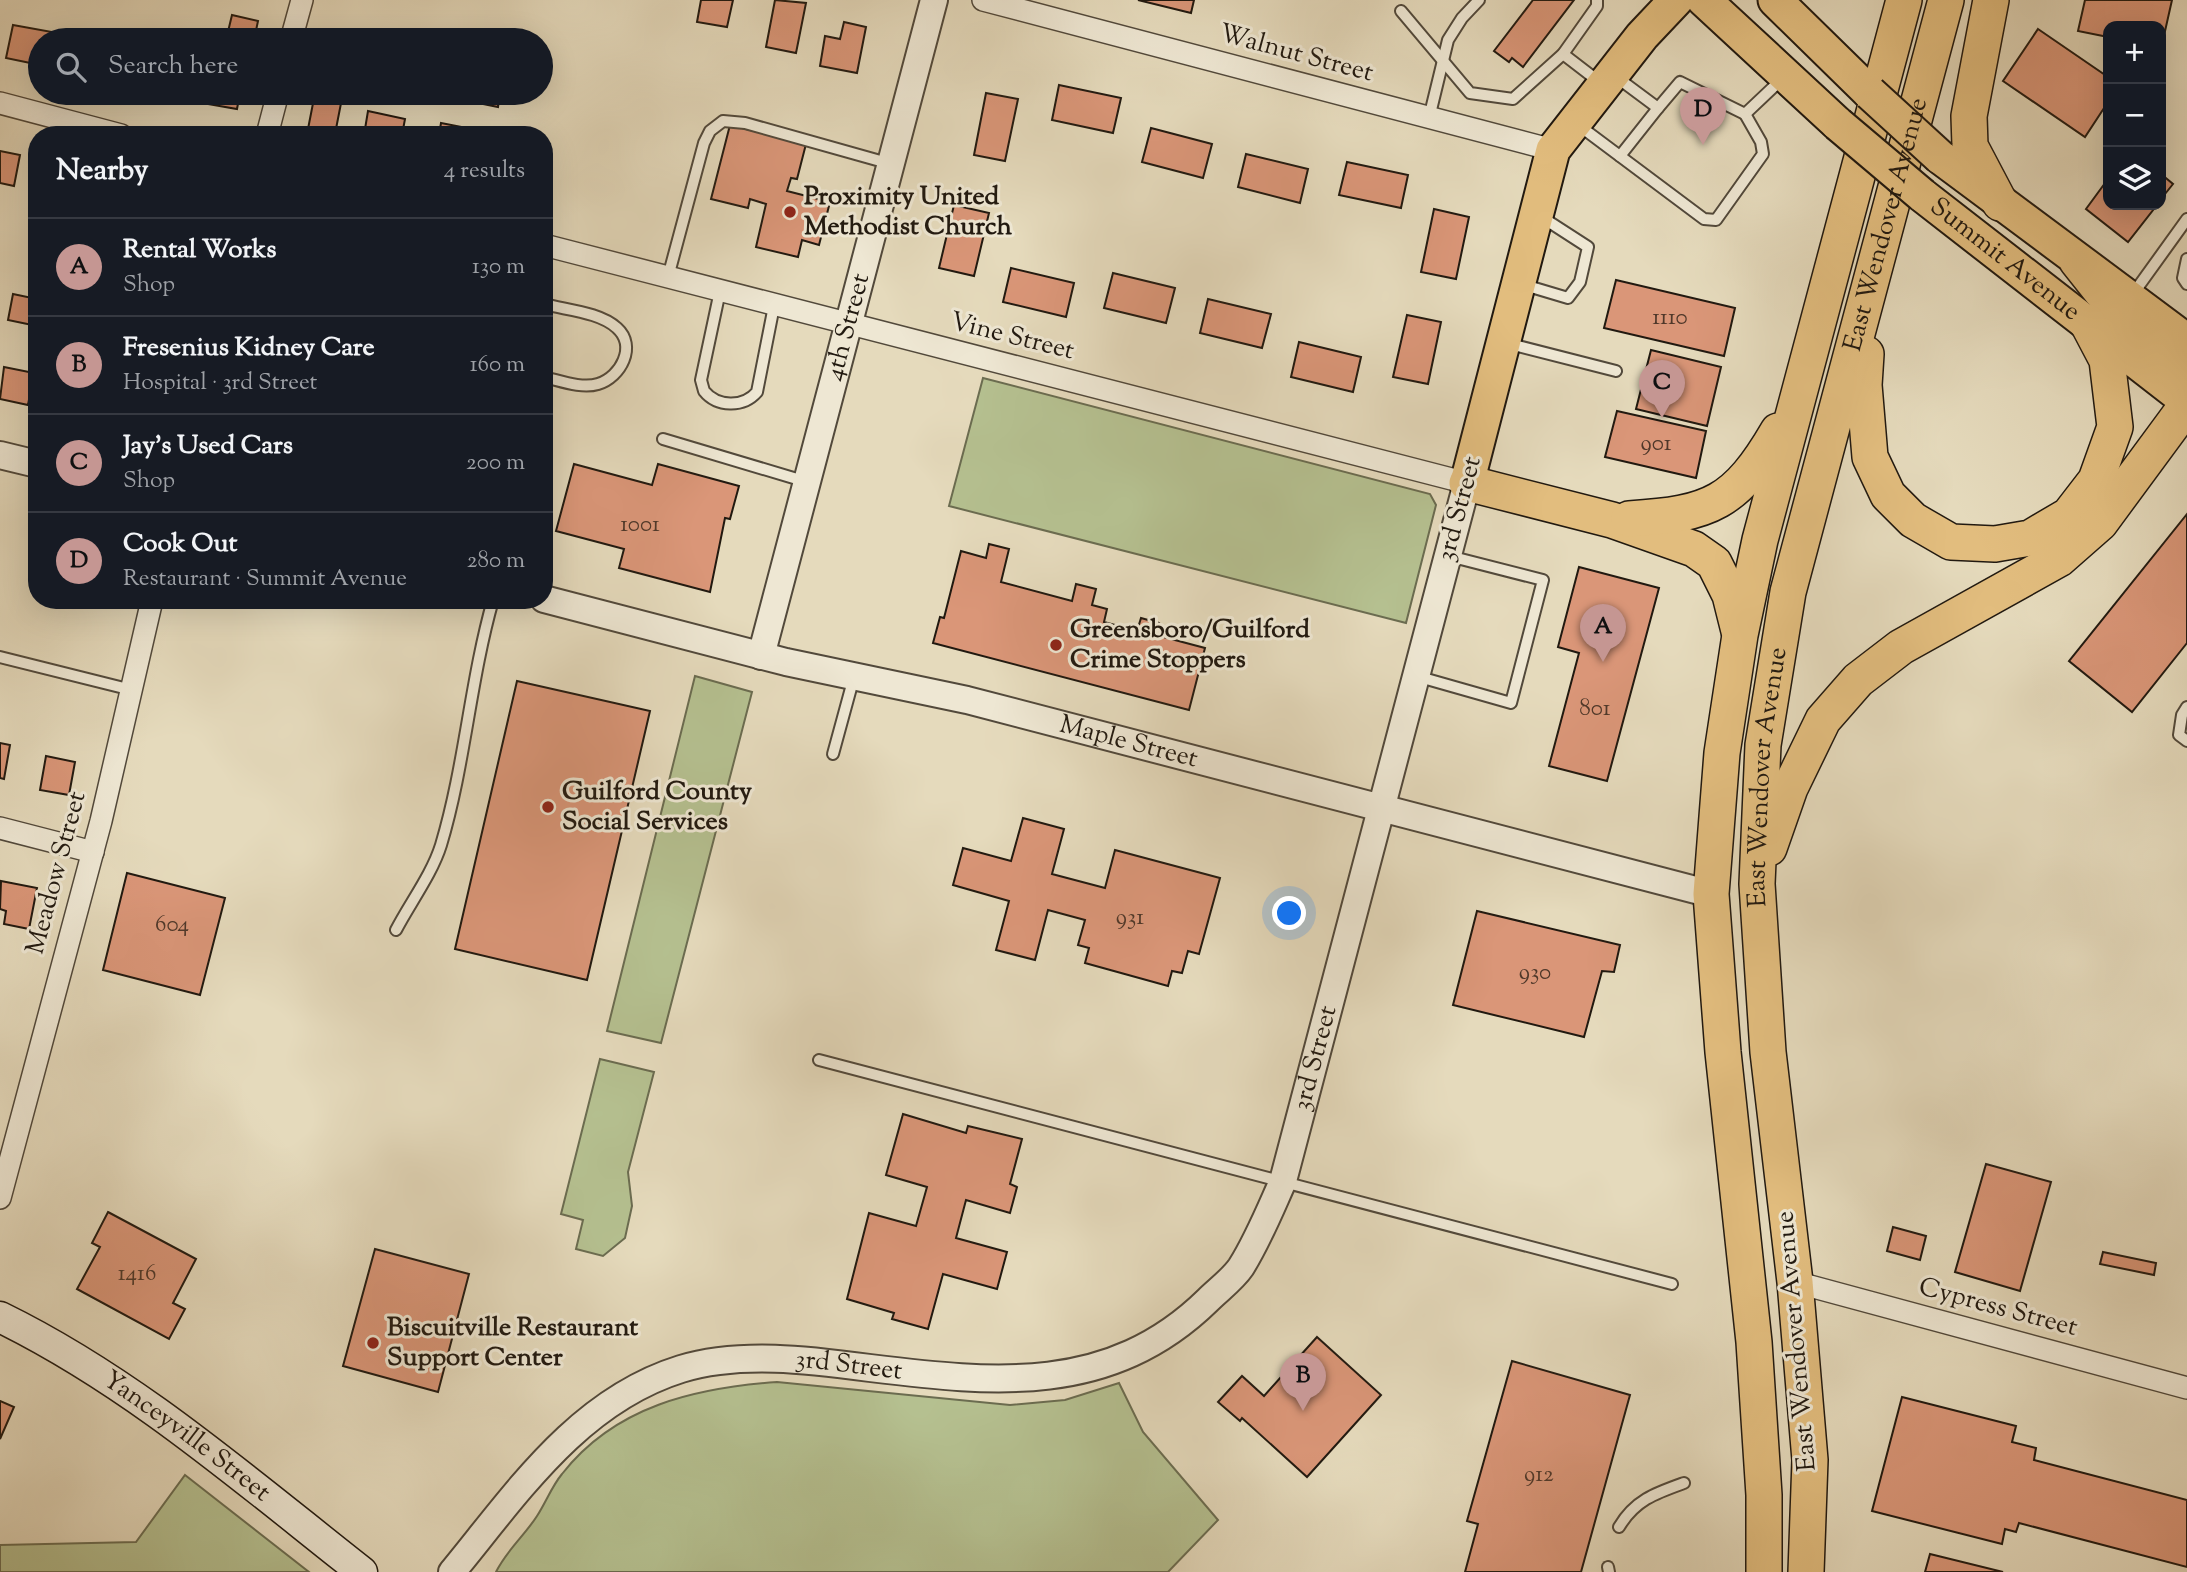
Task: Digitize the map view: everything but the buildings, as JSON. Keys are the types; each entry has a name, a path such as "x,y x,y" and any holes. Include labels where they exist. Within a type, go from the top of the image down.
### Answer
{"highway":[{"name":"East Wendover Avenue","path":"1764,1572 1764,1495 1754,1342 1723,1052 1711,894 1722,753 1740,635 1760,540 1904,0"},
{"name":"East Wendover Avenue","path":"1806,1572 1810,1460 1796,1282 1768,1052 1756,884 1763,745 1788,592 1946,0"},
{"path":"1991,0 1969,116 1970,146 2000,202"},
{"path":"1756,884 1790,788 1823,720 1858,680 1901,647 2060,559 2100,523 2187,401 2176,368 2100,290 2077,261"},
{"path":"1869,292 1864,385 1870,457 1888,495 1913,520 1951,542 1995,544 2030,538 2069,515 2096,480 2115,427 2107,360 2087,322"},
{"path":"1612,520 1680,516 1724,499 1759,464 1799,395"},
{"path":"1466,483 1612,520 1694,549 1714,563 1730,596 1740,635"},
{"path":"1711,894 1740,916 1762,976"},
{"path":"1745,1572 1764,1495"}],"main road":[{"name":"3rd Street","path":"1466,483 1553,150 1676,0"},
{"name":"Summit Avenue","path":"1704,0 1838,124 1922,195 2187,401"},
{"name":"Summit Avenue","path":"1761,0 1784,9 1849,74 1940,157 2187,341"},
{"name":"Yanceyville Street","path":"0,1317 108,1378 187,1434 362,1572"}],"street":[{"path":"294,28 302,0"},
{"name":"4th Street","path":"761,656 934,0"},
{"name":"Walnut Street","path":"983,0 1553,150"},
{"path":"0,103 87,126"},
{"path":"269,126 275,105"},
{"name":"Vine Street","path":"553,247 1466,483"},
{"path":"0,455 28,462"},
{"name":"3rd Street","path":"452,1572 544,1461 588,1417 640,1385 682,1368 737,1360 811,1361 999,1379 1055,1377 1110,1362 1151,1343 1192,1315 1240,1269 1283,1181 1466,483"},
{"name":"Maple Street","path":"553,601 761,656 967,700 1711,894"},
{"name":"Meadow Street","path":"0,1198 93,852 150,609"},
{"path":"0,828 93,852"},
{"name":"Cypress Street","path":"1796,1282 2187,1388"}],"lane":[{"path":"1429,118 1448,40 1462,18 1479,0"},
{"path":"1401,11 1469,93 1513,99 1563,54 1597,6 1597,0"},
{"path":"1563,54 1658,108"},
{"path":"1745,114 1786,75"},
{"path":"1575,122 1620,156 1704,219 1716,220 1763,154 1761,142 1745,114 1680,82 1620,156"},
{"path":"668,277 704,143 710,131 723,121 745,124 891,164"},
{"path":"1518,284 1568,298 1580,282 1588,253 1587,247 1580,240 1536,214"},
{"path":"2130,299 2187,219"},
{"path":"2187,259 2183,278 2187,284"},
{"path":"720,291 701,380 704,391 719,402 740,402 751,398 757,392 774,306"},
{"path":"553,307 611,323 620,330 626,349 625,360 618,371 599,384 584,386 553,379"},
{"path":"1503,342 1616,371"},
{"path":"663,439 807,482"},
{"path":"1416,676 1511,703 1543,580 1448,556"},
{"path":"396,930 440,848 458,773 478,653 490,609"},
{"path":"0,657 132,690"},
{"path":"833,754 854,677"},
{"path":"2187,707 2182,715 2179,735 2187,741"},
{"path":"819,1060 1672,1284"},
{"path":"1619,1527 1629,1511 1642,1499 1684,1483"}],"green space":[{"path":"983,378 1430,494 1436,505 1406,623 949,506"},
{"path":"695,676 752,692 661,1043 607,1031"},
{"path":"600,1059 654,1072 628,1172 632,1206 625,1238 603,1256 576,1249 583,1220 561,1214"},
{"path":"777,1382 1010,1405 1065,1400 1119,1383 1143,1432 1218,1520 1168,1572 496,1572 537,1516 562,1474 583,1451 606,1432 659,1405 687,1396 716,1389"},
{"path":"185,1475 309,1572 0,1572 0,1545 136,1542"}],"place":[{"name":"Cook Out","path":"1703,145"},
{"name":"Proximity United Methodist Church","path":"790,212"},
{"name":"Jay's Used Cars","path":"1662,418"},
{"name":"Greensboro/Guilford Crime Stoppers","path":"1056,645"},
{"name":"Rental Works","path":"1603,662"},
{"name":"Guilford County Social Services","path":"548,807"},
{"name":"Biscuitville Restaurant Support Center","path":"373,1343"},
{"name":"Fresenius Kidney Care","path":"1303,1411"}]}
